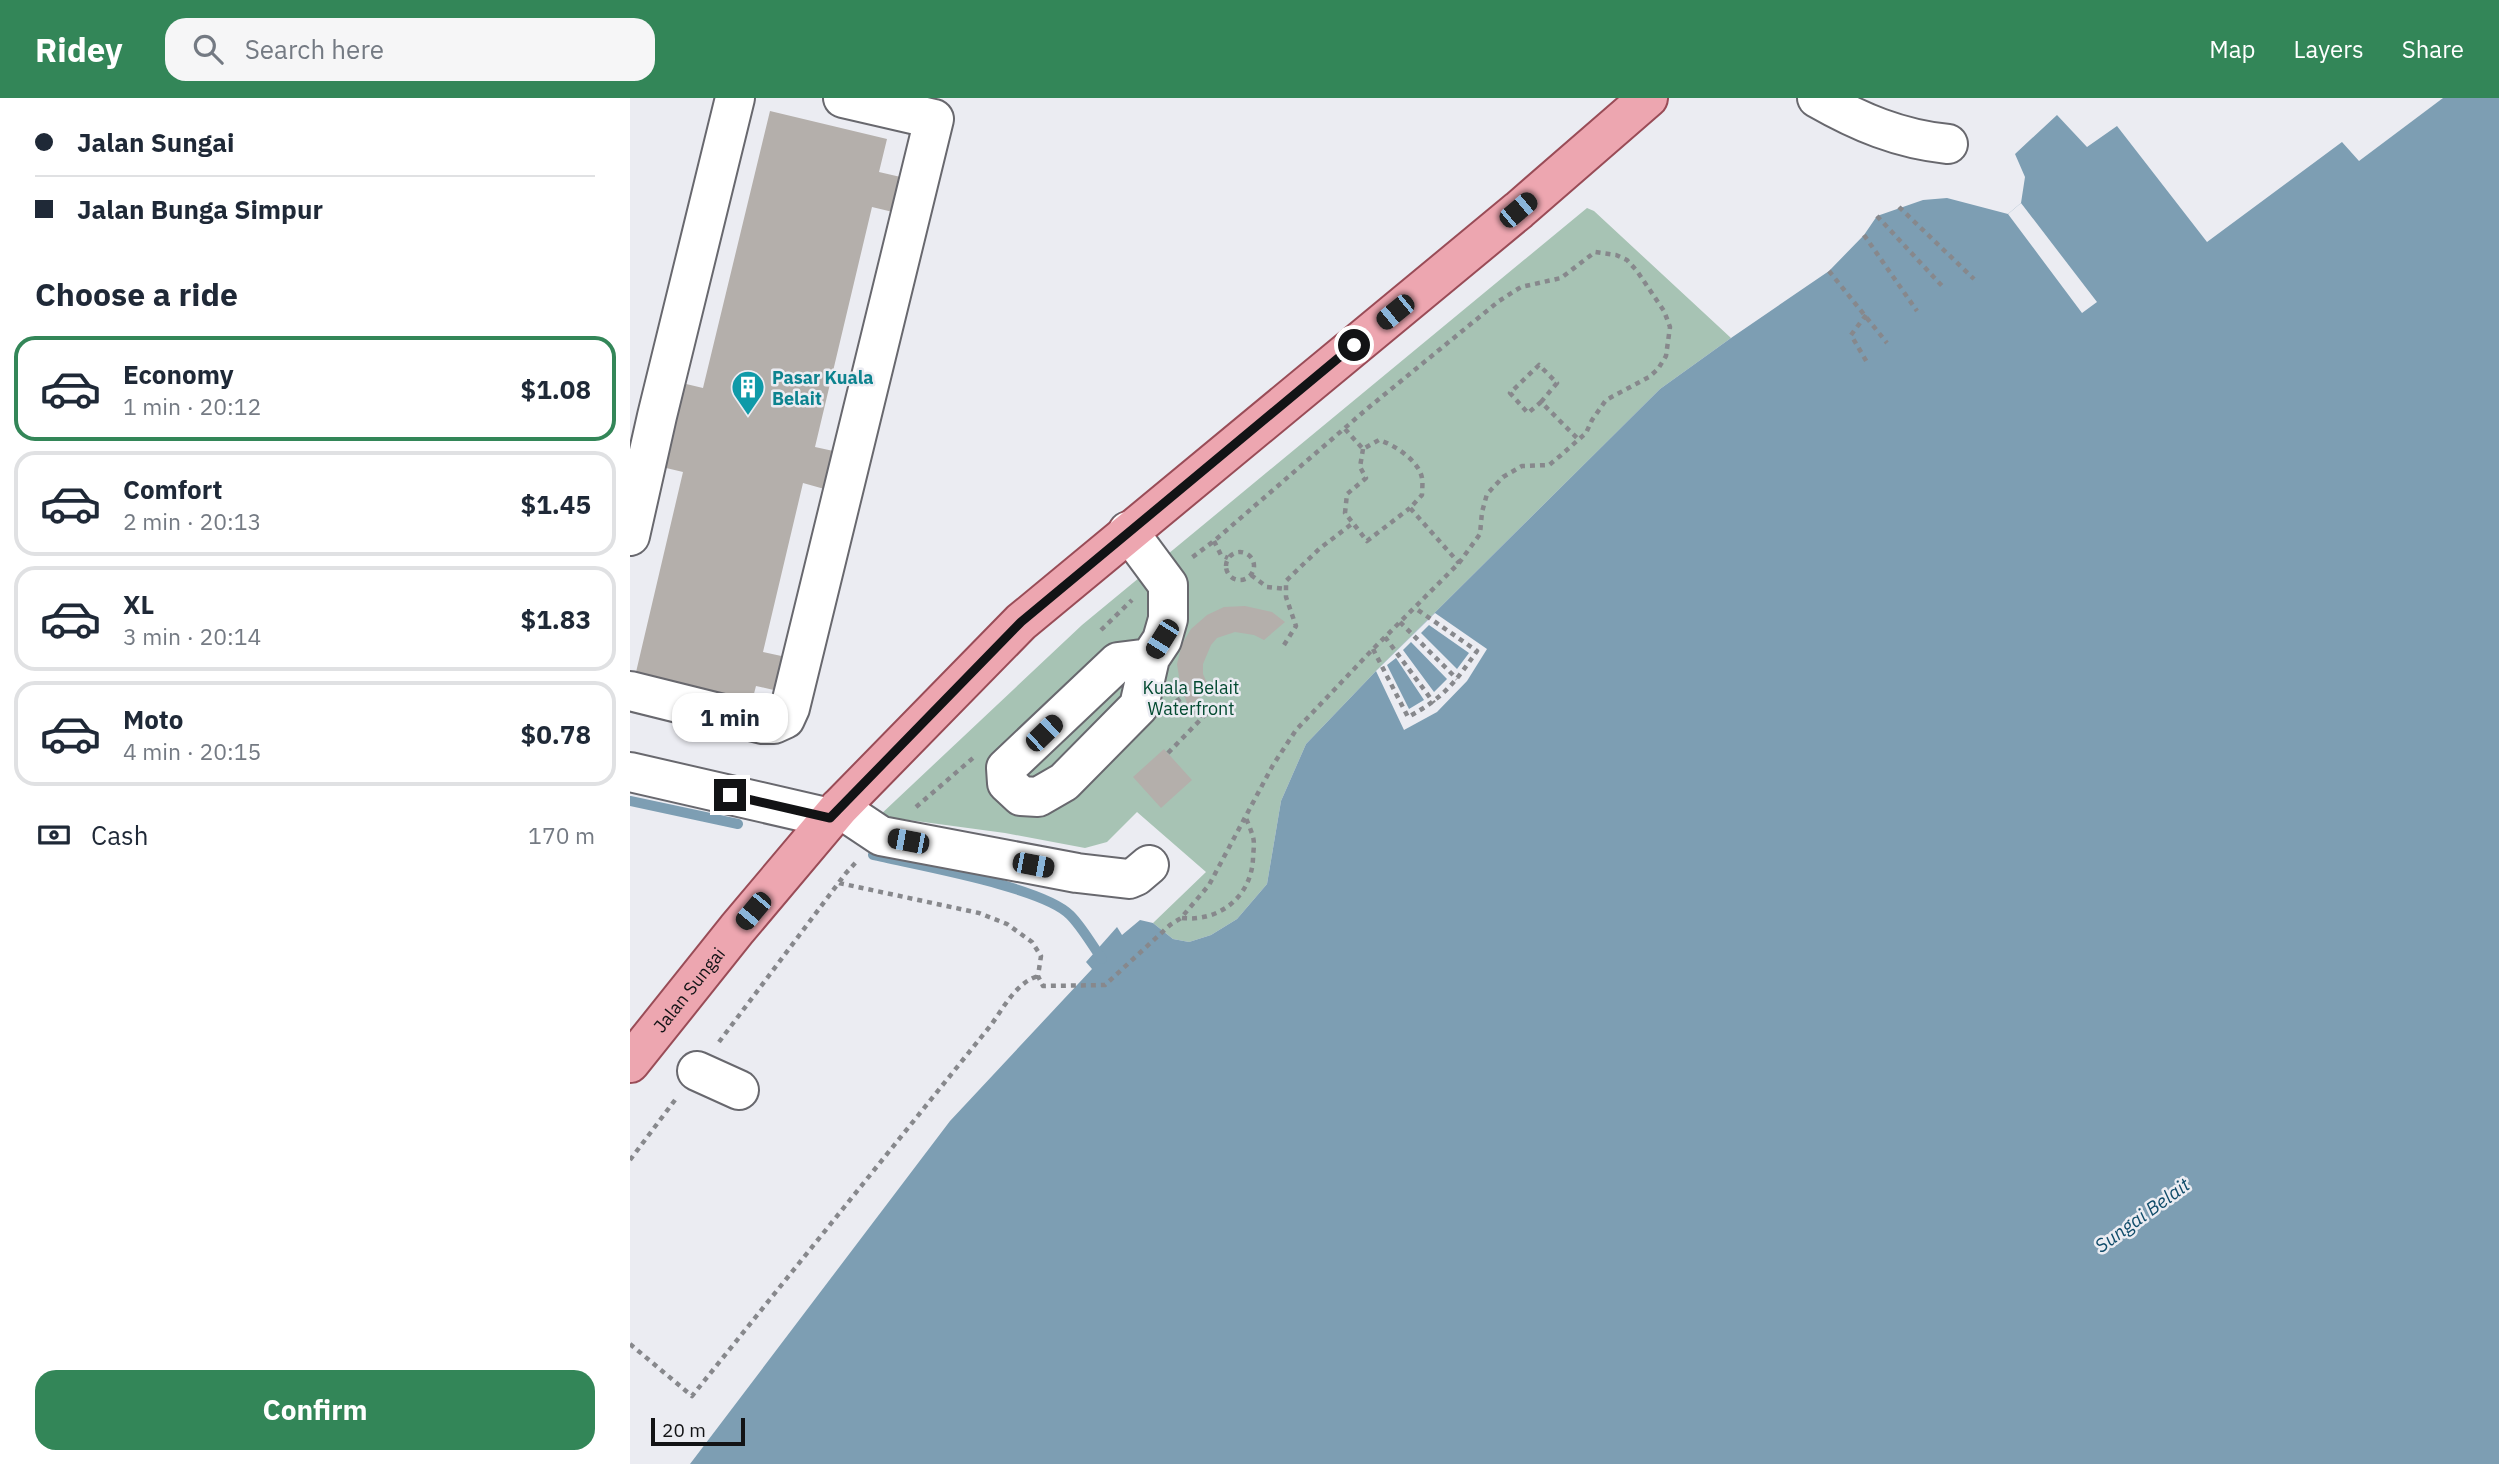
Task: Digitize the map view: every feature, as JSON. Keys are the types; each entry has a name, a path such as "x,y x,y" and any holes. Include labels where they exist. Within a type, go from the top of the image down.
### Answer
{"main road":[{"name":"Jalan Sungai","path":"630,1063 835,813 1021,622 1508,219 1648,98"}],"street":[{"path":"630,536 643,413 735,98"},
{"path":"630,691 763,724 774,724 785,719 796,684 936,109 843,98"},
{"path":"1817,98 1856,120 1902,135 1948,144"},
{"path":"1128,531 1168,585 1168,619 1162,639 1150,658"},
{"path":"630,772 835,813 881,836 1077,873 1129,879 1149,865"},
{"path":"697,1071 739,1090"}],"path":[{"path":"1899,207 1974,279"},
{"path":"1877,216 1943,287"},
{"path":"1864,235 1917,311"},
{"path":"839,883 979,913 1007,924 1032,942 1041,956 1038,976 1043,986 1105,985 1181,918 1209,885 1273,765 1296,730 1460,563 1480,534 1487,494 1503,477 1522,466 1549,465 1580,441 1606,400 1649,377 1658,369 1666,356 1670,327 1664,311 1627,260 1603,252 1595,252 1561,278 1521,287 1499,301 1214,541 1188,560 1158,573"},
{"path":"1829,271 1887,342"},
{"path":"1866,315 1851,335 1868,364"},
{"path":"1539,365 1557,383 1541,402 1528,413 1510,393 1539,365"},
{"path":"1541,402 1580,441"},
{"path":"1345,429 1363,449"},
{"path":"1380,440 1396,446 1422,475 1422,495 1410,508 1367,541 1345,513 1347,494 1366,478 1360,467 1363,449 1380,440"},
{"path":"1410,508 1460,563"},
{"path":"1284,645 1296,626 1286,581 1353,523"},
{"path":"1214,541 1221,555 1228,558"},
{"path":"1235,552 1248,554 1254,566 1251,575 1243,580 1233,579 1226,567 1228,558 1235,552"},
{"path":"1251,575 1267,587 1286,589"},
{"path":"1373,649 1408,717 1434,703 1457,679 1477,651 1415,608"},
{"path":"1400,622 1457,679"},
{"path":"1385,637 1434,703"},
{"path":"1170,693 1185,710 1204,716"},
{"path":"1168,753 1204,716 1218,707"},
{"path":"1181,918 1212,915 1233,904 1245,890 1253,867 1254,839 1245,816"},
{"path":"630,1344 692,1396 991,1026 1016,991 1027,979 1038,976"}],"green space":[{"name":"Kuala Belait Waterfront","path":"1587,208 1594,211 1731,338 1660,389 1306,744 1281,801 1267,884 1237,919 1211,935 1189,942 1173,939 1153,923 1206,872 1137,812 1107,842 1085,848 1005,833 879,816 1082,625"}],"water":[{"name":"Sungai Belait","path":"2443,98 2499,98 2499,1464 690,1464 950,1121 1092,969 1086,962 1117,927 1122,935 1140,920 1153,923 1173,939 1189,942 1211,935 1237,919 1267,884 1281,801 1306,744 1660,389 1829,271 1864,235 1877,216 1923,200 1947,198 2008,214 2021,203 2025,177 2015,154 2057,115 2087,147 2117,126 2207,242 2342,142 2359,161"}],"pier":[{"path":"2021,203 2097,302 2082,313 2008,214"},
{"path":"1435,613 1487,649 1467,681 1437,712 1404,730 1376,671","holes":["1429,625 1469,653 1457,669 1421,633","1411,642 1447,679 1434,692 1403,650","1396,658 1424,700 1409,709 1387,665"]}],"building":[{"name":"Pasar Kuala Belait","path":"770,111 887,139 879,172 905,178 897,213 872,207 815,447 838,452 828,490 803,483 763,652 786,657 778,691 756,686 749,713 633,685 683,472 662,467 682,383 703,388"},
{"path":"1245,606 1272,612 1285,622 1264,640 1254,635 1235,632 1217,638 1203,664 1203,674 1210,690 1188,706 1177,664 1182,644 1191,629 1207,615 1224,607"},
{"path":"1164,749 1192,780 1161,808 1133,777"}],"waterway":[{"path":"630,801 738,824"},
{"path":"873,855 947,871 1034,895 1070,915 1102,959"}],"place":[{"name":"Pasar Kuala Belait","path":"748,417"}],"route":[{"path":"730,795 830,818 1021,622 1354,345"}]}
